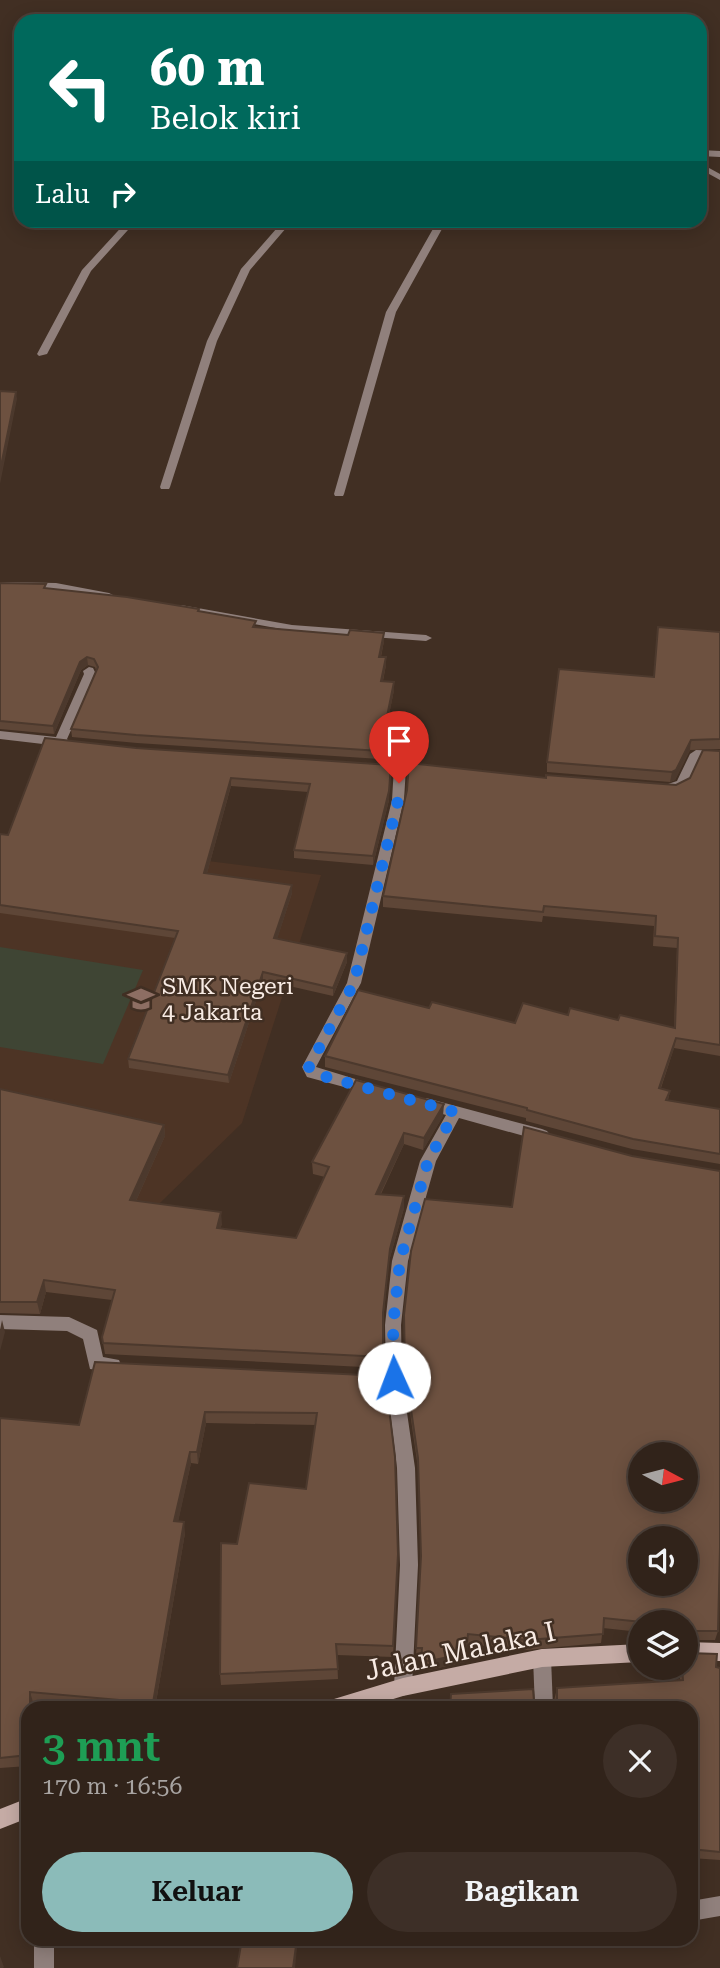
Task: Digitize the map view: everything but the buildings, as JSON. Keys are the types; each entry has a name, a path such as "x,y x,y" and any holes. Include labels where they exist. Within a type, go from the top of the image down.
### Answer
{"street":[{"path":"42,354 87,270 126,228"},
{"path":"164,487 212,341 246,270 282,228"},
{"path":"339,494 391,312 438,228"},
{"path":"0,585 56,586 116,597"},
{"path":"166,605 292,628 426,638"},
{"path":"0,735 66,742 89,671"},
{"path":"660,788 673,789 682,784 696,754 720,755"},
{"path":"390,1094 312,1073 309,1067 354,983 398,800 399,767"},
{"path":"416,1101 563,1140"},
{"path":"403,1687 408,1565 406,1468 388,1378 400,1261 428,1161 455,1112"},
{"path":"0,1322 69,1324 91,1335 96,1364 123,1366"},
{"path":"698,1651 720,1652"},
{"name":"Jalan Malaka I","path":"357,1701 403,1687 542,1658 628,1654"},
{"path":"542,1658 544,1701"},
{"path":"0,1819 21,1814"},
{"path":"698,1910 720,1906"},
{"path":"44,1946 44,1968"}],"shaded area":[{"name":"SMK Negeri 4 Jakarta","path":"0,835 321,875 242,1123 123,1239 0,1235"}],"green space":[{"path":"0,947 143,970 103,1064 0,1047"}],"place":[{"name":"SMK Negeri 4 Jakarta","path":"141,999"}],"route":[{"path":"394,1378 393,1325 400,1261 428,1161 455,1112 312,1073 309,1067 354,983 398,800 399,783"}]}
